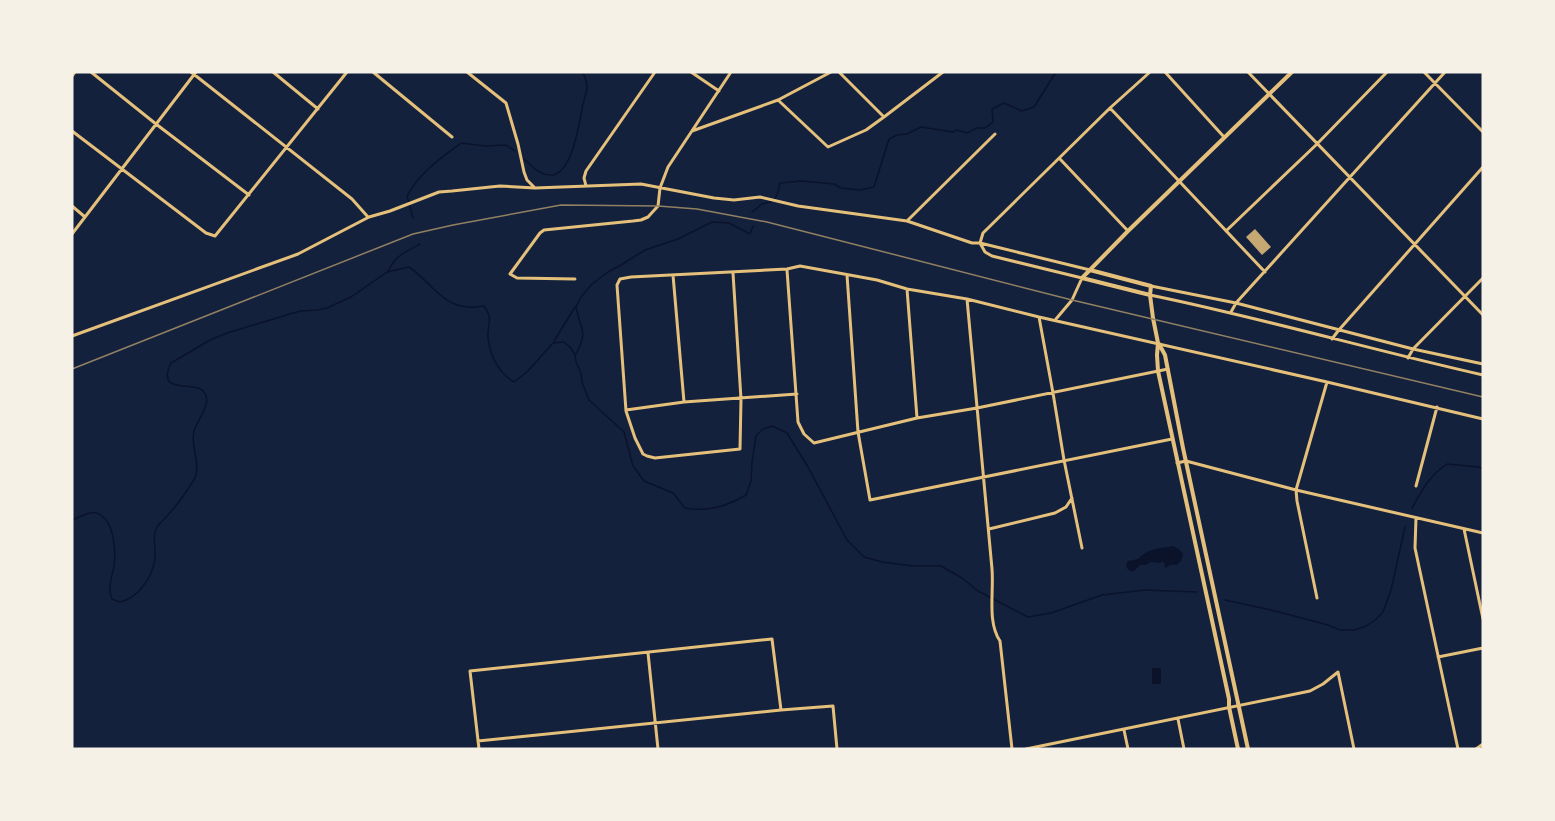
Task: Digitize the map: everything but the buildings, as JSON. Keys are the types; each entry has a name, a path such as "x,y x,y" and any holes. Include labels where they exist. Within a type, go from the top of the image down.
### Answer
{"street":[{"path":"72,76 75,72"},
{"path":"92,72 249,195"},
{"path":"273,72 318,109"},
{"path":"72,131 206,233 215,236 347,72"},
{"path":"373,72 452,137"},
{"path":"466,72 506,103 524,172 527,180 536,188"},
{"path":"586,187 584,178 586,171 655,72"},
{"path":"691,72 719,91"},
{"path":"575,279 517,278 510,274 544,230 641,220 648,216 658,206 660,188 668,167 731,72"},
{"path":"692,131 778,100 831,72"},
{"path":"839,72 884,117"},
{"path":"930,72 936,77"},
{"path":"778,100 828,147 866,130 943,72"},
{"path":"1150,72 982,233 980,243 985,252 992,256 1483,375"},
{"path":"1165,72 1224,137"},
{"path":"1248,72 1483,315"},
{"path":"1056,320 1072,300 1082,278 1292,72"},
{"path":"1226,231 1317,144 1387,72"},
{"path":"1424,72 1483,132"},
{"path":"1231,313 1236,303 1445,72"},
{"path":"72,234 194,73 352,199 369,217"},
{"path":"1110,108 1265,272"},
{"path":"907,221 995,134"},
{"path":"1060,159 1128,231"},
{"path":"1332,339 1483,167"},
{"path":"72,336 298,254 369,217 439,192 500,186 536,188 641,184 734,200 760,197 798,206 917,223 972,243 1236,303 1338,331 1483,364"},
{"path":"72,206 85,217"},
{"path":"733,273 741,399 740,450 655,458 647,456 643,454 634,438 626,411 617,285 620,279 733,273 801,266 877,280 907,289 967,299 1483,419"},
{"path":"787,269 798,422 804,434 814,442 917,418 1168,369"},
{"path":"674,275 684,402"},
{"path":"847,275 858,432 870,500 1172,439"},
{"path":"1408,358 1413,349 1483,278"},
{"path":"1151,285 1152,318 1158,343 1158,371 1238,749"},
{"path":"907,289 917,418"},
{"path":"967,299 993,574 992,625 1000,641 1012,749"},
{"path":"1039,317 1082,548"},
{"path":"1158,343 1166,355 1186,461 1248,749"},
{"path":"1317,598 1296,490 1327,382"},
{"path":"626,411 684,402 797,394"},
{"path":"1416,486 1437,407"},
{"path":"1177,463 1186,461 1296,490 1483,533"},
{"path":"988,529 1055,513 1066,507 1072,498"},
{"path":"1416,518 1415,548 1458,749"},
{"path":"1464,529 1483,619"},
{"path":"479,749 470,671 772,639 781,710"},
{"path":"1438,657 1483,648"},
{"path":"648,653 658,749"},
{"path":"1026,749 1310,691 1338,672 1354,749"},
{"path":"478,741 833,706 837,749"},
{"path":"1178,719 1184,749"},
{"path":"1124,730 1128,749"},
{"path":"1476,749 1483,744"}],"water":[{"path":"1173,546 1183,554 1177,565 1170,565 1166,568 1162,561 1140,565 1134,571 1127,568 1128,561 1138,559 1154,550"},
{"path":"1152,668 1161,668 1161,684 1152,684"}],"waterway":[{"path":"524,159 536,170 548,175 559,172 565,166 573,147 586,92 587,84 583,72"},
{"path":"752,212 762,204 774,201 780,183 802,181 834,184 841,188 860,190 874,187 889,139 921,127 967,133 977,128 985,128 993,122 992,109 1004,103 1022,111 1034,107 1056,72"},
{"path":"413,218 407,196 412,188 431,166 461,143 485,146 506,145 515,151"},
{"path":"576,354 583,335 576,307 592,284 608,272 645,250 678,239 712,222 729,223 750,234 753,226"},
{"path":"388,272 397,258 420,244"},
{"path":"72,520 93,513 99,514 106,520 113,535 114,566 110,587 112,599 120,602 133,596 144,585 152,571 156,529 172,511 197,472 193,437 206,406 206,396 199,389 172,384 168,380 167,373 171,363 210,340 227,333 300,311 327,308 351,297 387,272 409,267 451,303 460,306 484,306 489,318 488,338 493,357 504,374 514,382 527,372 553,343 564,342 570,347 575,355 589,400 624,432 633,466 644,481 673,493 685,508 717,507 746,495 751,481 756,436 763,429 772,426 787,433 847,540 864,557 913,566 941,566 962,578 978,591 1028,617 1051,613 1102,595 1145,590 1197,592"},
{"path":"554,341 575,307"},
{"path":"1412,508 1430,479 1447,464 1483,469"},
{"path":"1225,600 1275,611 1340,630 1354,630 1366,626 1383,612 1391,590 1405,527"}],"railway":[{"path":"72,369 413,234 561,205 658,206 697,209 767,222 1072,300 1483,397"}]}
